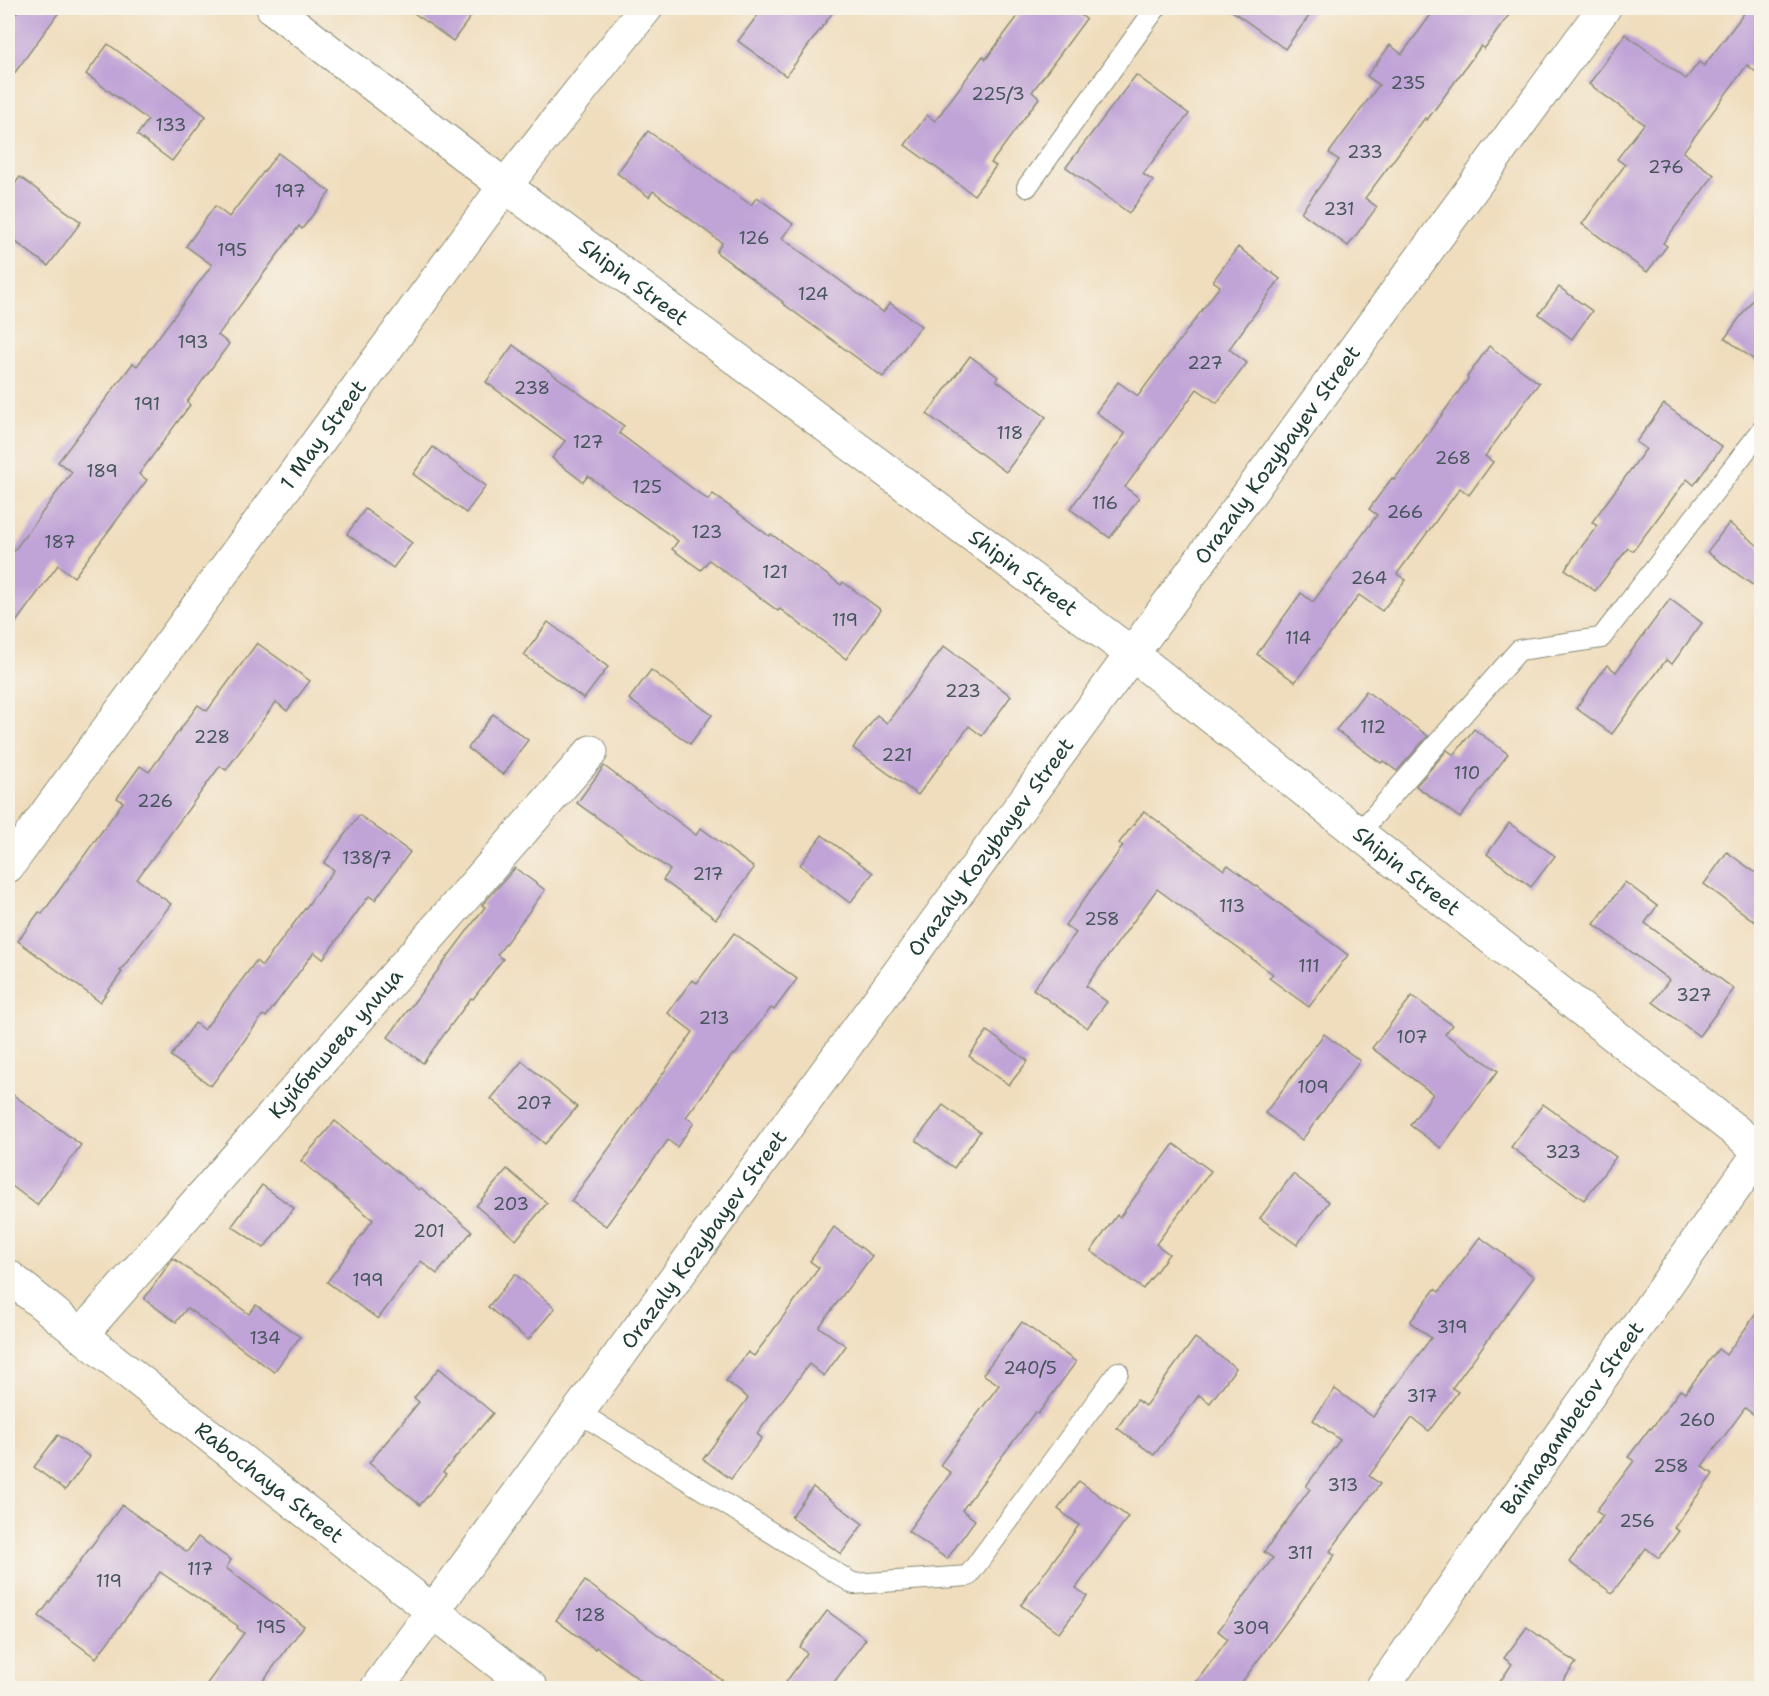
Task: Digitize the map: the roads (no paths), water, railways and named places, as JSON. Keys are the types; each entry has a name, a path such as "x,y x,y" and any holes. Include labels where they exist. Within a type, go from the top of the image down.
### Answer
{"street":[{"name":"Shipin Street","path":"273,8 505,186 1132,654 1761,1151"},
{"name":"1 May Street","path":"8,866 505,186 646,8"},
{"name":"Orazaly Kozybayev Street","path":"377,1689 1604,8"},
{"name":"Куйбышева улица","path":"81,1335 591,752"},
{"name":"Baimagambetov Street","path":"1382,1689 1761,1151"},
{"name":"Rabochaya Street","path":"8,1276 531,1689"}],"lane":[{"path":"1028,187 1156,8"},
{"path":"1359,833 1518,650 1601,638 1761,430"},
{"path":"578,1412 854,1584 968,1576 1118,1371"}]}
